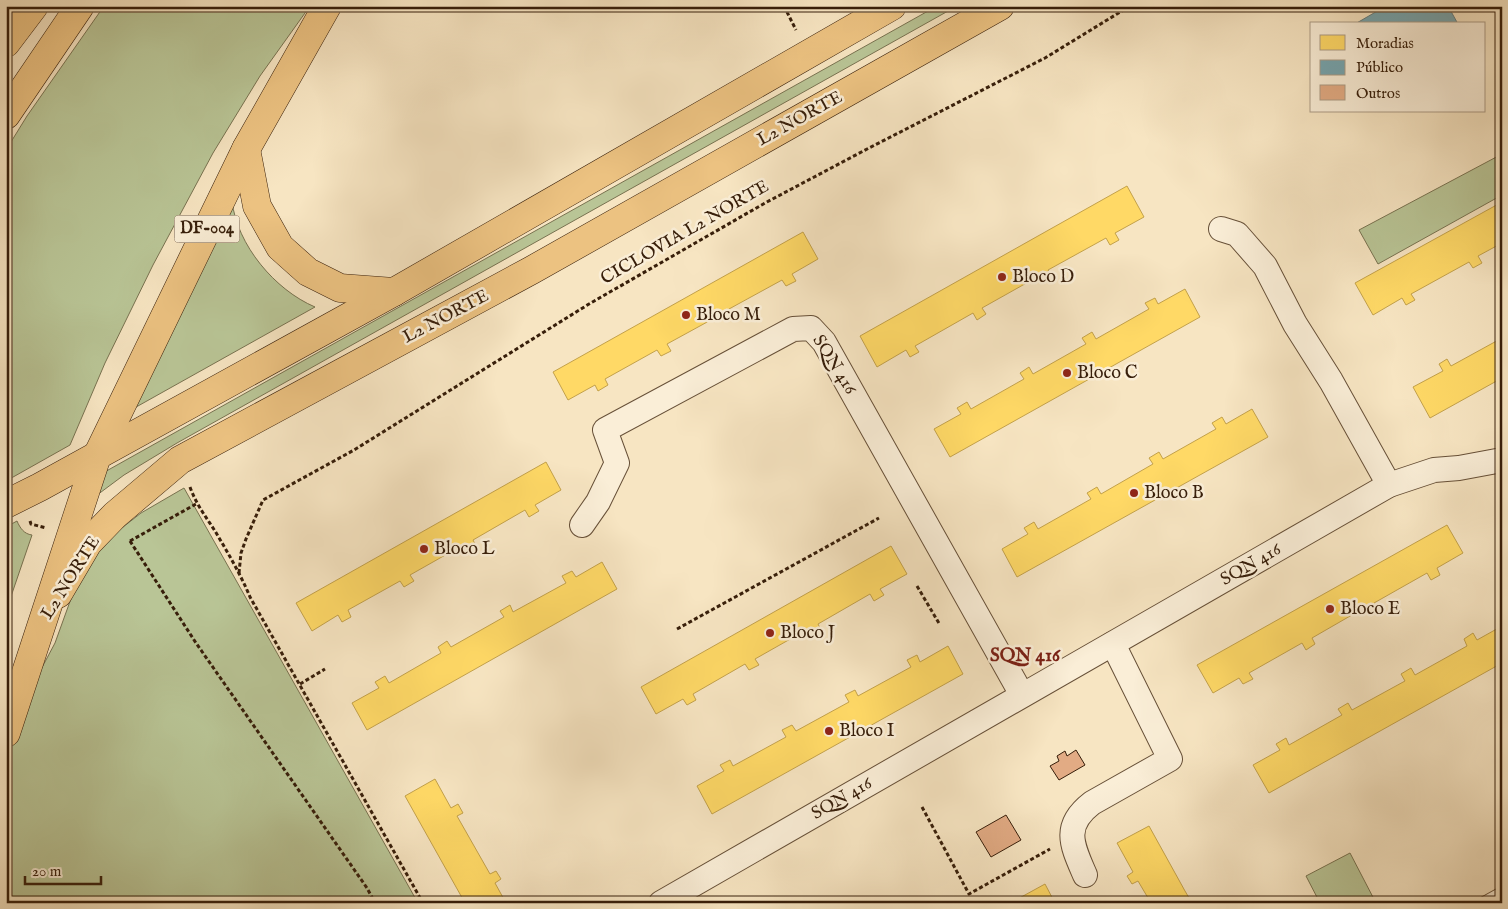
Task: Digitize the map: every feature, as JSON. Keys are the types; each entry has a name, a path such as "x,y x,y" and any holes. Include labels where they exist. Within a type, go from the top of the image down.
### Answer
{"main road":[{"path":"6,43 34,6"},
{"path":"6,114 80,6"},
{"name":"DF-004","path":"97,456 246,149 327,6"},
{"path":"6,504 97,456 394,292 892,6"},
{"name":"L2 NORTE","path":"6,733 43,619 88,543 114,515 180,460 532,270 1000,6"},
{"path":"246,149 257,206 280,247 308,272 340,288 394,292"},
{"path":"43,619 97,456"}],"street":[{"path":"1221,229 1236,234 1265,266 1295,324 1331,381 1389,485"},
{"name":"SQN 416","path":"582,526 598,502 617,463 605,430 793,329 811,328 824,342 1022,696"},
{"name":"SQN 416","path":"661,903 1389,485 1434,470 1460,468 1502,460"},
{"name":"SQN 416","path":"1460,468 1502,474"},
{"path":"1084,875 1074,850 1072,833 1075,821 1081,811 1170,759 1113,644"}],"lane":[{"path":"1484,903 1502,893"}],"path":[{"name":"CICLOVIA L2 NORTE","path":"239,573 241,553 263,500 354,450 589,304 757,208 1045,58 1130,6"},
{"path":"189,486 196,504 215,531 239,573 250,597 423,903"},
{"path":"196,504 130,541 172,608 367,888 375,903"},
{"path":"677,630 879,518"},
{"path":"917,586 940,625"},
{"path":"300,684 325,669"},
{"path":"922,807 969,894 1053,847"}],"green space":[{"path":"104,6 310,6 260,76 213,153 153,265 105,363 70,445 6,481 6,150 27,116"},
{"path":"937,6 957,6 177,443 124,475 89,501 101,474"},
{"path":"1502,154 1502,195 1378,264 1359,230"},
{"path":"232,201 241,234 260,264 272,278 286,289 315,307 129,411"},
{"path":"184,488 418,903 6,903 6,760 21,707 55,643 77,582 92,559 118,531 141,513"},
{"path":"17,521 23,530 32,535 6,611 6,527"},
{"path":"1350,853 1376,903 1320,903 1306,876"}],"building: Moradias":[{"name":"Bloco D","path":"1127,186 1144,217 1115,233 1119,240 1110,245 1106,238 1048,270 1052,277 1044,282 1039,276 982,308 986,314 977,320 973,313 915,346 919,352 910,357 906,350 877,367 860,336"},
{"path":"1502,202 1502,243 1478,256 1482,263 1473,268 1469,262 1411,294 1415,300 1406,305 1402,298 1373,315 1355,283"},
{"name":"Bloco M","path":"803,232 818,259 792,274 796,281 786,286 782,280 729,309 733,316 723,321 720,315 667,344 671,351 661,356 657,350 605,379 608,385 598,391 595,385 568,400 553,372"},
{"name":"Bloco C","path":"1185,289 1200,317 950,457 934,429 961,414 957,408 967,402 971,409 1024,379 1020,373 1029,367 1033,374 1086,344 1082,338 1092,332 1096,339 1149,309 1145,303 1155,298 1158,304"},
{"path":"1502,338 1502,378 1430,418 1413,387 1443,371 1439,364 1447,359 1451,366"},
{"name":"Bloco B","path":"1252,409 1268,437 1017,577 1002,549 1028,534 1024,528 1034,522 1038,529 1091,499 1087,493 1097,487 1101,494 1153,464 1149,458 1159,452 1163,459 1216,429 1212,423 1222,417 1226,424"},
{"name":"Bloco L","path":"546,462 561,490 535,505 539,511 529,517 525,510 473,540 476,546 466,552 463,545 410,575 414,581 404,587 400,581 348,610 351,617 342,622 338,615 312,631 296,603"},
{"name":"Bloco E","path":"1447,525 1463,553 1437,568 1440,575 1431,580 1427,573 1374,603 1378,610 1368,615 1364,608 1312,638 1315,644 1306,650 1302,643 1249,673 1253,679 1243,684 1239,678 1213,693 1197,665"},
{"name":"Bloco J","path":"891,546 907,574 880,589 884,595 874,601 870,594 818,624 821,630 812,635 808,629 755,659 759,665 749,670 745,664 693,694 696,700 687,705 683,699 656,714 641,687"},
{"path":"602,562 617,589 367,730 352,703 379,688 375,682 385,676 389,683 441,653 438,647 447,641 451,647 504,617 500,611 510,605 513,612 566,583 562,576 572,571 576,577"},
{"path":"1502,626 1502,663 1269,793 1253,765 1280,750 1276,744 1286,738 1289,745 1342,715 1338,709 1348,703 1352,710 1405,681 1401,674 1411,668 1415,675 1467,646 1464,639 1473,633 1477,640"},
{"name":"Bloco I","path":"948,646 963,674 712,814 697,786 724,771 720,765 730,760 733,766 786,737 782,730 792,725 796,731 849,702 845,695 855,690 858,696 911,667 907,660 917,655 920,662"},
{"path":"435,779 451,808 458,804 463,813 457,816 490,874 496,871 501,879 495,883 506,903 465,903 405,796"},
{"path":"1149,826 1192,903 1151,903 1138,881 1132,884 1127,876 1133,872 1117,843"},
{"path":"1045,884 1055,903 1015,903 1014,901"}],"building: Público":[{"path":"1386,6 1448,6 1457,22 1358,22"}],"building: Outros":[{"path":"1076,750 1085,765 1059,780 1050,766 1059,761 1057,756 1065,751 1067,756"},
{"path":"1006,815 1021,840 991,857 976,832"}],"place":[{"name":"Bloco D","path":"1002,277"},
{"name":"Bloco M","path":"686,315"},
{"name":"Bloco C","path":"1067,373"},
{"name":"Bloco B","path":"1134,493"},
{"name":"Bloco L","path":"424,549"},
{"name":"Bloco E","path":"1330,609"},
{"name":"Bloco J","path":"770,633"},
{"name":"Bloco I","path":"829,731"}],"district":[{"name":"SQN 416","path":"1025,656"}]}
